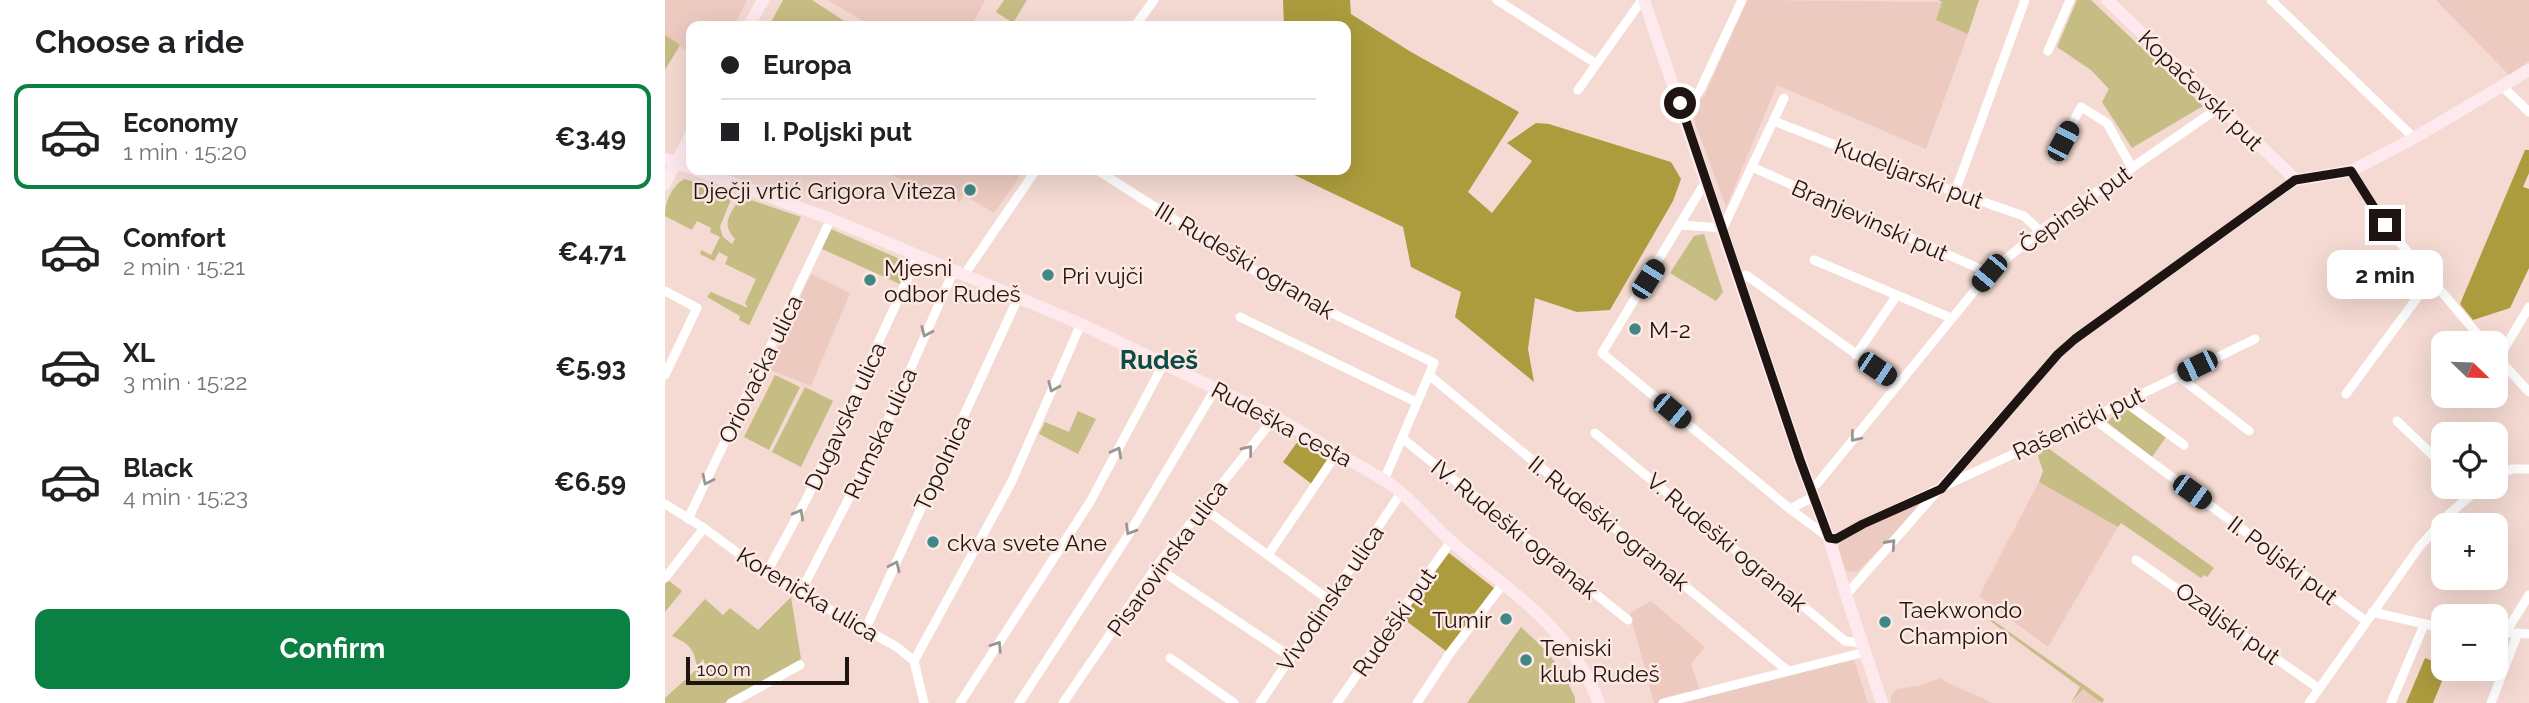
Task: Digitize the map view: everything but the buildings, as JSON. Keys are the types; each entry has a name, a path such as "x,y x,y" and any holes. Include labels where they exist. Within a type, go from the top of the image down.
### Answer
{"street":[{"path":"752,21 763,0"},
{"path":"1139,21 1154,0"},
{"path":"1497,0 1595,63"},
{"path":"1578,90 1643,0"},
{"path":"1643,0 1829,538 1882,703"},
{"path":"1681,106 1695,97 1702,88 1742,0"},
{"path":"1955,192 2025,0"},
{"path":"2048,51 2070,0"},
{"name":"Kopačevski put","path":"2107,0 2295,180"},
{"path":"2271,0 2414,138"},
{"path":"1846,595 2058,354 2075,339 2295,180 2351,171 2414,138 2529,70"},
{"path":"2503,87 2529,112"},
{"path":"1723,228 1784,98"},
{"path":"2054,158 2081,107 2107,123 2132,168"},
{"name":"Čepinski put","path":"1790,509 1812,492 1989,273 2040,231 2220,107"},
{"name":"Kudeljarski put","path":"1774,121 2024,216 2040,231"},
{"path":"665,184 671,161 686,141"},
{"name":"Branjevinski put","path":"1752,167 1989,273"},
{"path":"2351,171 2385,225 2475,331"},
{"name":"Rudeška cesta","path":"710,175 831,219 1081,324 1275,417 1384,480 1563,638 1589,678 1599,703"},
{"name":"Rumska ulica","path":"800,593 881,436 959,272 1032,175"},
{"name":"III. Rudeški ogranak","path":"1105,175 1285,290 1434,363 1429,375"},
{"path":"1706,181 1602,353 1790,509 1829,538"},
{"name":"Oriovačka ulica","path":"688,519 831,219"},
{"path":"1681,225 1723,228"},
{"name":"Dugavska ulica","path":"766,574 807,498 918,256"},
{"path":"1814,260 1951,318"},
{"path":"1746,275 1898,384"},
{"path":"2346,394 2431,279"},
{"path":"665,291 697,308 665,375"},
{"path":"1856,355 1898,295"},
{"name":"Topolnica","path":"866,628 1018,298"},
{"path":"2508,340 2529,307"},
{"path":"1240,317 1416,402"},
{"path":"924,703 914,661 1011,483 1081,324"},
{"name":"Rašenički put","path":"1829,538 1836,539 2255,339"},
{"path":"960,703 1090,502 1164,363"},
{"path":"2508,369 2529,392"},
{"path":"1384,480 1429,375"},
{"name":"II. Rudeški ogranak","path":"1429,375 1788,671"},
{"path":"2178,376 2249,431"},
{"path":"1019,703 1126,537 1216,388"},
{"path":"2125,402 2184,445"},
{"name":"Pisarovinska ulica","path":"1063,703 1156,567 1275,417"},
{"name":"II. Poljski put","path":"2091,417 2366,621"},
{"path":"2397,421 2431,454"},
{"name":"V. Rudeški ogranak","path":"1595,433 1845,641 1864,648"},
{"name":"IV. Rudeški ogranak","path":"1402,438 1628,620"},
{"path":"1268,555 1337,453"},
{"path":"2508,470 2529,469"},
{"name":"Vivodinska ulica","path":"1260,703 1401,493"},
{"path":"2309,703 2420,546 2461,499"},
{"name":"Korenička ulica","path":"665,504 704,528 766,574 866,628 914,661"},
{"path":"1202,507 1329,600"},
{"path":"665,578 704,528"},
{"name":"Rudeški put","path":"1336,703 1451,541"},
{"name":"Ozaljski put","path":"2136,560 2318,688"},
{"path":"1156,567 1291,657"},
{"path":"1417,703 1450,653 1503,584"},
{"path":"2508,630 2529,595"},
{"path":"2372,612 2431,626"},
{"path":"2391,703 2424,625"},
{"path":"2508,632 2529,634"},
{"path":"2491,703 2518,633"},
{"path":"1663,703 1788,671 1864,648"},
{"path":"1170,658 1234,703"},
{"path":"731,703 800,665"}],"shaded area":[{"path":"665,0 747,0 736,21 686,21 686,50 665,35"},
{"path":"783,0 812,0 844,21 772,21"},
{"path":"828,0 985,0 974,21 863,21"},
{"path":"1004,0 1027,0 1014,21 996,12"},
{"path":"1283,0 1350,0 1351,14 1411,52 1519,112 1468,192 1492,213 1532,161 1507,143 1536,123 1549,124 1671,162 1681,179 1673,201 1610,310 1577,312 1535,298 1528,349 1534,382 1455,317 1461,292 1411,267 1403,227 1294,175 1351,175 1351,21 1284,21"},
{"path":"1747,0 1942,2 1936,20 1968,34 1926,149 1777,85 1726,207 1691,112 1705,95"},
{"path":"1938,0 1979,0 1968,34 1936,20 1942,2"},
{"path":"2077,0 2091,0 2203,106 2132,148 2102,102 2109,89 2091,70 2057,47"},
{"path":"2436,0 2529,0 2529,61 2509,75"},
{"path":"665,35 680,45 665,70"},
{"path":"2525,150 2529,150 2529,173 2523,187 2529,189 2529,268 2510,308 2473,320 2460,304"},
{"name":"Dječji vrtić Grigora Viteza","path":"892,175 1021,175 994,213 964,195 960,202"},
{"path":"684,179 733,194 720,227 723,237 732,244 735,239 728,223 740,197 740,205 745,198 801,217 749,325 739,320 740,316 707,297 711,292 748,308 745,303 756,279 725,264 728,257 719,252 714,261 700,254 701,250 711,255 720,237 710,232 711,228 697,221 692,230 665,216 670,195"},
{"path":"831,229 909,263 900,284 822,249"},
{"path":"1704,234 1723,292 1716,301 1670,273 1694,236"},
{"path":"811,274 850,293 811,386 768,369"},
{"path":"775,375 800,387 769,450 744,437"},
{"path":"805,387 833,401 801,467 772,452"},
{"path":"2121,409 2128,409 2166,437 2152,457 2107,422"},
{"path":"1078,411 1096,419 1078,454 1039,434 1045,422 1069,432"},
{"path":"1298,441 1329,461 1313,485 1283,462"},
{"path":"2044,445 2214,568 2207,577 2204,575 2201,578 2121,523 2118,527 2039,482 2043,471 2038,456"},
{"path":"2039,482 2118,527 2048,647 1979,596"},
{"path":"1920,503 1921,507 1857,572 1846,571 1838,549 1842,539"},
{"path":"1449,553 1494,588 1446,651 1401,617"},
{"path":"668,580 682,591 665,612 665,584"},
{"path":"791,597 801,659 724,703 665,703 665,698 697,669 691,648 672,636 705,599 723,615 730,608 758,630"},
{"path":"1651,601 1705,647 1691,664 1701,693 1854,660 1868,703 1654,703 1630,613"},
{"path":"1989,620 2104,699 2102,703 2083,689 2071,703 2080,687"},
{"name":"Teniski klub Rudeš","path":"1521,627 1558,667 1575,698 1575,703 1467,703"},
{"path":"2425,658 2431,660 2431,681 2442,681 2433,703 2406,703"},
{"path":"1940,678 1993,703 1891,703 1891,696 1896,689 1919,686"},
{"path":"2083,689 2100,700 2099,703 2073,703"}],"place":[{"name":"Dječji vrtić Grigora Viteza","path":"970,190"},
{"name":"Pri vujči","path":"1048,275"},
{"name":"Mjesni odbor Rudeš","path":"870,280"},
{"name":"M-2","path":"1635,329"},
{"name":"ckva svete Ane","path":"933,542"},
{"name":"Tumir","path":"1506,619"},
{"name":"Taekwondo Champion","path":"1885,622"},
{"name":"Teniski klub Rudeš","path":"1526,660"}],"district":[{"name":"Rudeš","path":"1159,360"}],"route":[{"path":"1680,103 1800,460 1829,538 1836,539 1914,499 1941,489 2058,354 2075,339 2295,180 2351,171 2385,225"}]}
